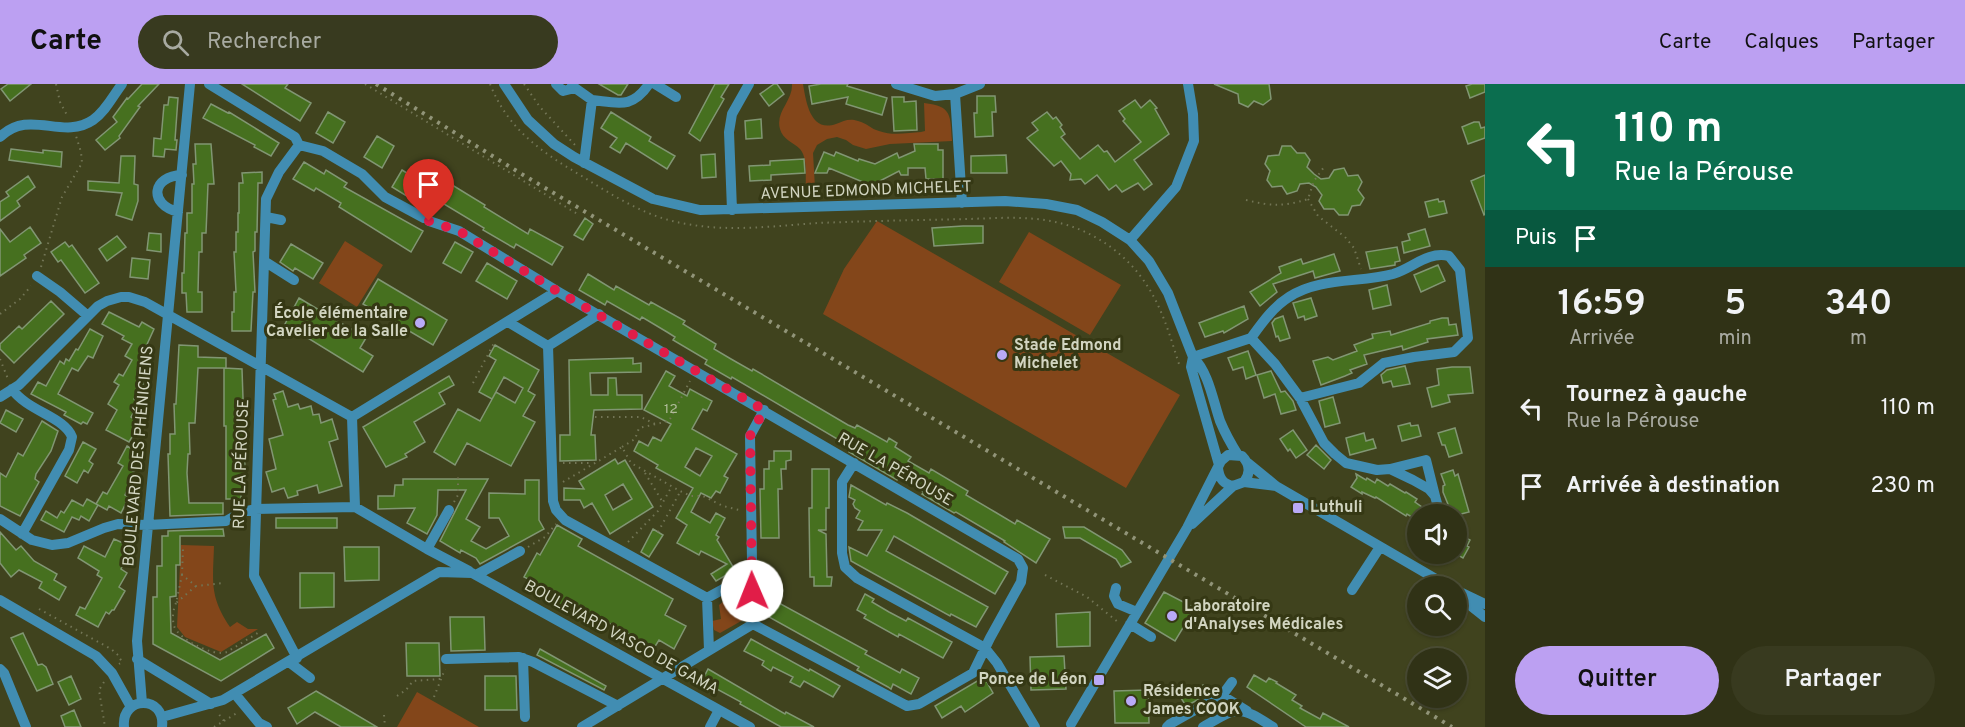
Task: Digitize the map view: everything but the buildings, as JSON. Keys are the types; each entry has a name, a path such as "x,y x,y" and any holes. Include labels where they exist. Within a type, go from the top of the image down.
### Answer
{"street":[{"path":"0,137 15,127 28,123 73,128 90,122 97,117 122,84"},
{"name":"BOULEVARD DES PHÉNICIENS","path":"142,702 137,659 144,524 164,312 178,212 190,84"},
{"path":"209,84 295,137 299,145"},
{"name":"AVENUE EDMOND MICHELET","path":"504,84 528,120 554,144 574,157 653,199 700,210 1015,201 1077,210 1102,222 1130,240 1149,261 1168,293 1193,357 1202,370 1221,424 1238,455"},
{"path":"556,84 563,91 573,86 592,100 621,104 632,102 650,84"},
{"path":"655,84 676,97"},
{"path":"732,210 729,132 732,114 749,84"},
{"path":"896,84 935,96 956,94 980,84"},
{"path":"1130,240 1176,187 1194,141 1193,114 1188,84"},
{"path":"956,94 962,202"},
{"path":"584,163 592,100"},
{"name":"RUE LA PÉROUSE","path":"293,660 254,576 266,198 279,172 299,145 323,151 362,174 385,197 426,220 459,231 557,291 1018,559 1023,568 1021,582 973,673 919,704 907,706 753,624"},
{"path":"178,212 163,206 157,195 162,182 182,175"},
{"path":"266,217 281,220"},
{"path":"1193,357 1251,338 1267,316 1290,296 1317,285 1365,280 1396,273 1426,257 1440,254 1449,256 1460,270 1468,338 1454,352 1384,363 1359,383 1300,398"},
{"path":"264,261 294,280"},
{"path":"37,276 88,316"},
{"path":"352,417 557,291"},
{"path":"0,397 12,390 88,316 107,301 121,297 136,299 164,312 352,417"},
{"path":"548,346 599,314"},
{"path":"508,322 548,346"},
{"path":"1251,338 1275,364 1300,398 1315,429 1335,454 1346,463 1377,470 1426,460 1437,504"},
{"path":"548,346 553,501 562,516 707,598"},
{"name":"AVENUE EDMOND MICHELET","path":"1193,357 1191,367 1219,466"},
{"path":"12,390 27,406 64,425 72,437 69,450 22,534"},
{"path":"582,727 753,624 750,436 764,410"},
{"path":"352,417 355,507"},
{"path":"1070,726 1187,528 1212,476 1224,457 1238,455 1276,486 1429,576"},
{"path":"854,463 842,482 842,553 845,567 857,578 985,648 997,663 1035,727"},
{"path":"1187,528 1249,473 1248,463"},
{"path":"1219,466 1220,478 1224,482 1276,486"},
{"path":"1390,469 1429,489 1435,496"},
{"path":"0,519 39,543 61,545 110,526 226,521 255,508 355,507 474,574 520,551"},
{"path":"427,549 449,510"},
{"path":"1352,590 1380,547"},
{"name":"BOULEVARD VASCO DE GAMA","path":"162,722 235,693 439,572 474,574 750,727"},
{"path":"707,598 751,574"},
{"path":"1116,588 1114,596 1118,604 1137,612"},
{"path":"1467,597 1485,604"},
{"path":"707,598 709,650"},
{"path":"0,600 96,656 112,673 131,707"},
{"path":"1467,601 1485,617"},
{"path":"1130,624 1151,637"},
{"path":"448,658 523,658 618,706"},
{"path":"523,658 525,717"},
{"path":"137,659 211,704"},
{"path":"293,660 310,678"},
{"path":"0,669 4,673 26,727"},
{"path":"1221,698 1232,682"},
{"path":"235,693 259,723 267,727"},
{"path":"1167,727 1218,697 1274,727"},
{"path":"124,727 124,718 131,707 142,702 154,706 162,722"},
{"path":"710,727 719,710"},
{"path":"1203,727 1232,710 1247,711"}],"path":[{"path":"0,314 20,299 37,276 49,246 62,197 82,163 81,152 73,128 60,102 56,84"},
{"path":"365,84 579,215"},
{"path":"490,84 494,96 512,124 531,142 562,165 643,212 684,224 709,228 737,228 860,221 1030,217 1083,231 1104,242 1118,253 1148,286 1166,323 1182,372"},
{"path":"524,84 540,107 575,143 574,157"},
{"path":"1324,166 1314,181 1308,199 1318,216 1346,237 1354,248 1365,280"},
{"path":"1246,200 1271,206 1286,206 1308,199"},
{"path":"473,383 497,338 493,331"},
{"path":"0,360 12,390"},
{"path":"553,483 561,483 635,439 639,429 669,421 696,370"},
{"path":"595,417 641,417 655,424"},
{"path":"622,447 631,464 680,491 691,496 703,496 723,506 751,513"},
{"path":"551,463 594,463"},
{"path":"644,470 663,502"},
{"path":"449,510 458,495 458,476"},
{"path":"621,550 658,511 672,486"},
{"path":"658,532 680,491"},
{"path":"520,551 544,537 562,516"},
{"path":"183,548 182,575 173,610 175,628 184,638 213,654 221,655 261,632"},
{"path":"182,575 196,586"},
{"path":"1045,575 1087,597 1116,621"},
{"path":"176,603 196,586 224,583"},
{"path":"434,697 448,658"},
{"path":"397,696 413,681 440,678"},
{"path":"211,704 224,721"},
{"path":"214,727 247,708"},
{"path":"384,715 385,727"}],"shaded area":[{"path":"792,84 803,84 811,114 820,124 827,126 852,120 884,133 921,132 925,131 924,103 933,104 948,114 952,141 890,144 866,149 837,137 827,139 817,145 813,153 815,188 806,187 803,153 783,136 779,123 792,90"},
{"name":"Stade Edmond Michelet","path":"877,221 1180,395 1126,488 823,314 844,269"},
{"path":"1029,232 1121,285 1090,335 999,282"},
{"path":"345,241 383,265 357,307 319,283"},
{"path":"181,545 214,546 215,597 223,616 230,627 237,622 248,629 258,629 221,652 185,637 177,627"},
{"path":"737,585 744,601 743,620 720,633 714,630 712,621 721,619 719,605 730,596 729,589"},
{"path":"417,692 479,727 397,727"}],"railway":[{"path":"376,84 520,173 1452,727"}],"place":[{"name":"École élémentaire Cavelier de la Salle","path":"420,323"},
{"name":"Stade Edmond Michelet","path":"1002,355"},
{"name":"Luthuli","path":"1298,508"},
{"name":"Laboratoire d'Analyses Médicales","path":"1172,616"},
{"name":"Ponce de Léon","path":"1099,680"},
{"name":"Résidence James COOK","path":"1131,701"}],"route":[{"path":"429,221 459,231 557,291 764,410 750,436 752,591"}]}
